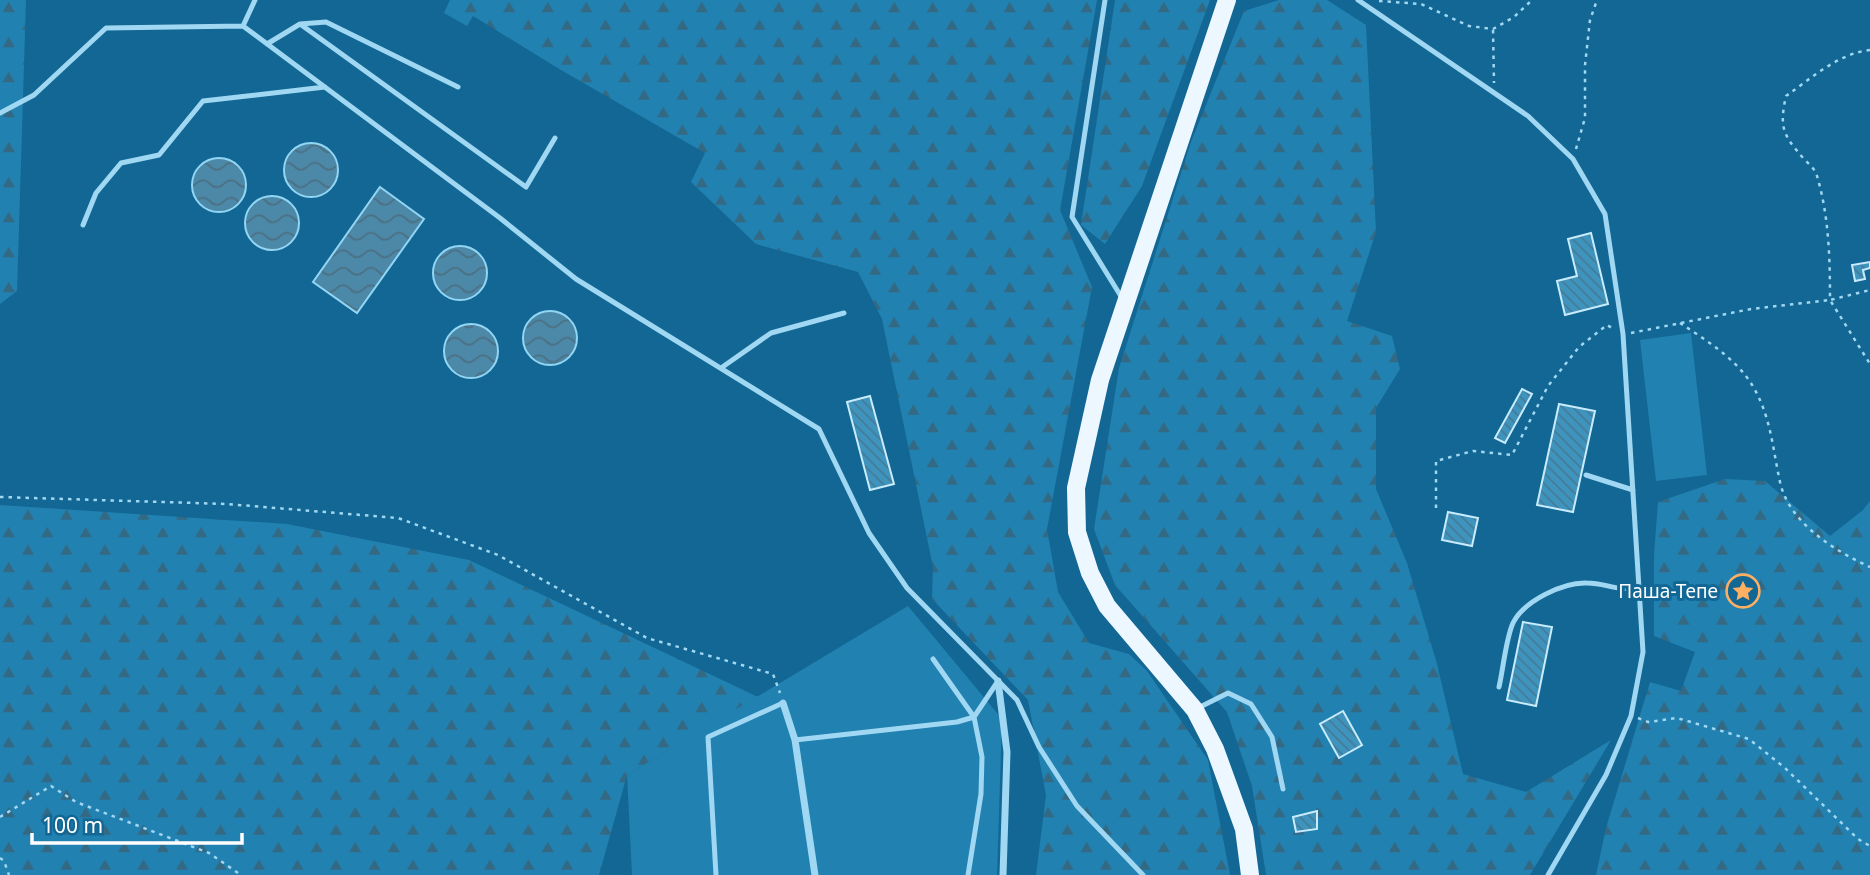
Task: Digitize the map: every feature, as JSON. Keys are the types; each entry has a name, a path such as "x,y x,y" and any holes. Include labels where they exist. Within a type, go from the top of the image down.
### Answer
{"main road":[{"path":"1229,2 1100,380 1076,488 1077,533 1090,573 1107,606 1195,710 1214,750 1244,830 1250,875"}],"street":[{"path":"998,681 1007,752 1003,875"},
{"path":"783,703 795,740 815,875"}],"lane":[{"path":"243,26 255,0"},
{"path":"1105,0 1072,217 1125,303"},
{"path":"1358,0 1528,116 1573,159 1605,214 1623,334 1643,652 1631,716 1606,775 1548,875"},
{"path":"267,44 300,24 326,22 458,88"},
{"path":"300,24 526,187 555,138"},
{"path":"0,113 34,95 106,28 243,26 500,218 576,279 820,429 869,533 907,588 1017,700 1039,747 1077,806 1143,875"},
{"path":"83,225 96,193 121,163 159,155 203,101 324,87"},
{"path":"720,368 771,332 844,313"},
{"path":"1586,475 1633,490"},
{"path":"1499,687 1513,623 1526,607 1561,586 1587,583 1625,590 1640,587"},
{"path":"933,659 974,716 982,757 981,794 968,875"},
{"path":"795,740 957,722 974,716 998,681"},
{"path":"1195,710 1228,693 1251,704 1272,737 1283,789"},
{"path":"716,875 708,737 783,703"}],"path":[{"path":"1358,0 1421,4 1469,26 1493,29 1514,17 1531,1"},
{"path":"1573,159 1585,118 1585,65 1590,20 1597,0"},
{"path":"1493,29 1494,93"},
{"path":"1870,50 1860,51 1822,70 1786,96 1780,120 1790,143 1816,172 1830,250 1830,300 1870,290"},
{"path":"1680,323 1715,346 1737,366 1755,389 1772,432 1780,485 1796,514 1815,534 1854,560 1870,567"},
{"path":"0,497 228,504 398,518 498,555 648,638 773,674 783,703"},
{"path":"1631,716 1648,722 1677,718 1749,739 1785,768 1858,839 1870,846"},
{"path":"0,817 51,786 76,802 209,853 241,875"},
{"path":"0,858 4,861 9,875"}],"green space":[{"path":"0,0 26,0 17,291 0,304"},
{"path":"450,0 1097,0 1060,210 1092,287 1047,529 1058,592 1089,643 1129,654 1147,671 1208,760 1230,875 1036,875 1046,795 1028,700 932,599 933,567 882,319 858,272 756,244 691,182 705,153 473,16 467,26 444,13"},
{"path":"1115,0 1210,0 1142,186 1105,244 1081,225"},
{"path":"1279,0 1327,0 1366,25 1376,232 1347,321 1392,336 1400,369 1376,408 1376,489 1407,563 1437,664 1463,774 1526,792 1611,740 1530,875 1266,875 1252,786 1227,712 1115,585 1094,529 1119,368 1191,142 1244,11"},
{"path":"1691,333 1707,475 1656,481 1640,340"},
{"path":"1725,479 1765,481 1830,536 1863,510 1870,501 1870,875 1596,875 1606,828 1650,682 1681,691 1695,652 1654,636 1654,555 1658,502"},
{"path":"0,505 287,524 469,560 758,697 627,775 599,875 0,875"},
{"path":"908,606 1002,719 997,875 632,875 627,775"}],"water":[{"path":"311,143 330,151 338,170 330,189 311,197 292,189 284,170 292,151"},
{"path":"219,158 238,166 246,185 238,204 219,212 200,204 192,185 200,166"},
{"path":"380,187 424,219 357,313 313,282"},
{"path":"272,196 291,204 299,223 291,242 272,250 253,242 245,223 253,204"},
{"path":"460,246 479,254 487,273 479,292 460,300 441,292 433,273 441,254"},
{"path":"550,311 569,319 577,338 569,357 550,365 531,357 523,338 531,319"},
{"path":"471,324 490,332 498,351 490,370 471,378 452,370 444,351 452,332"}],"building":[{"path":"1591,233 1608,304 1565,315 1557,281 1577,276 1568,239"},
{"path":"1870,262 1870,268 1863,270 1865,279 1855,281 1852,265"},
{"path":"1522,389 1532,394 1505,443 1495,438"},
{"path":"870,396 894,484 870,490 847,402"},
{"path":"1559,404 1595,411 1573,512 1537,505"},
{"path":"1448,512 1478,518 1472,546 1442,540"},
{"path":"1523,622 1552,627 1536,706 1507,700"},
{"path":"1343,711 1362,745 1339,758 1320,724"},
{"path":"1317,811 1317,829 1296,832 1293,817"}],"place":[{"name":"Паша-Тепе","path":"1743,591"}]}
